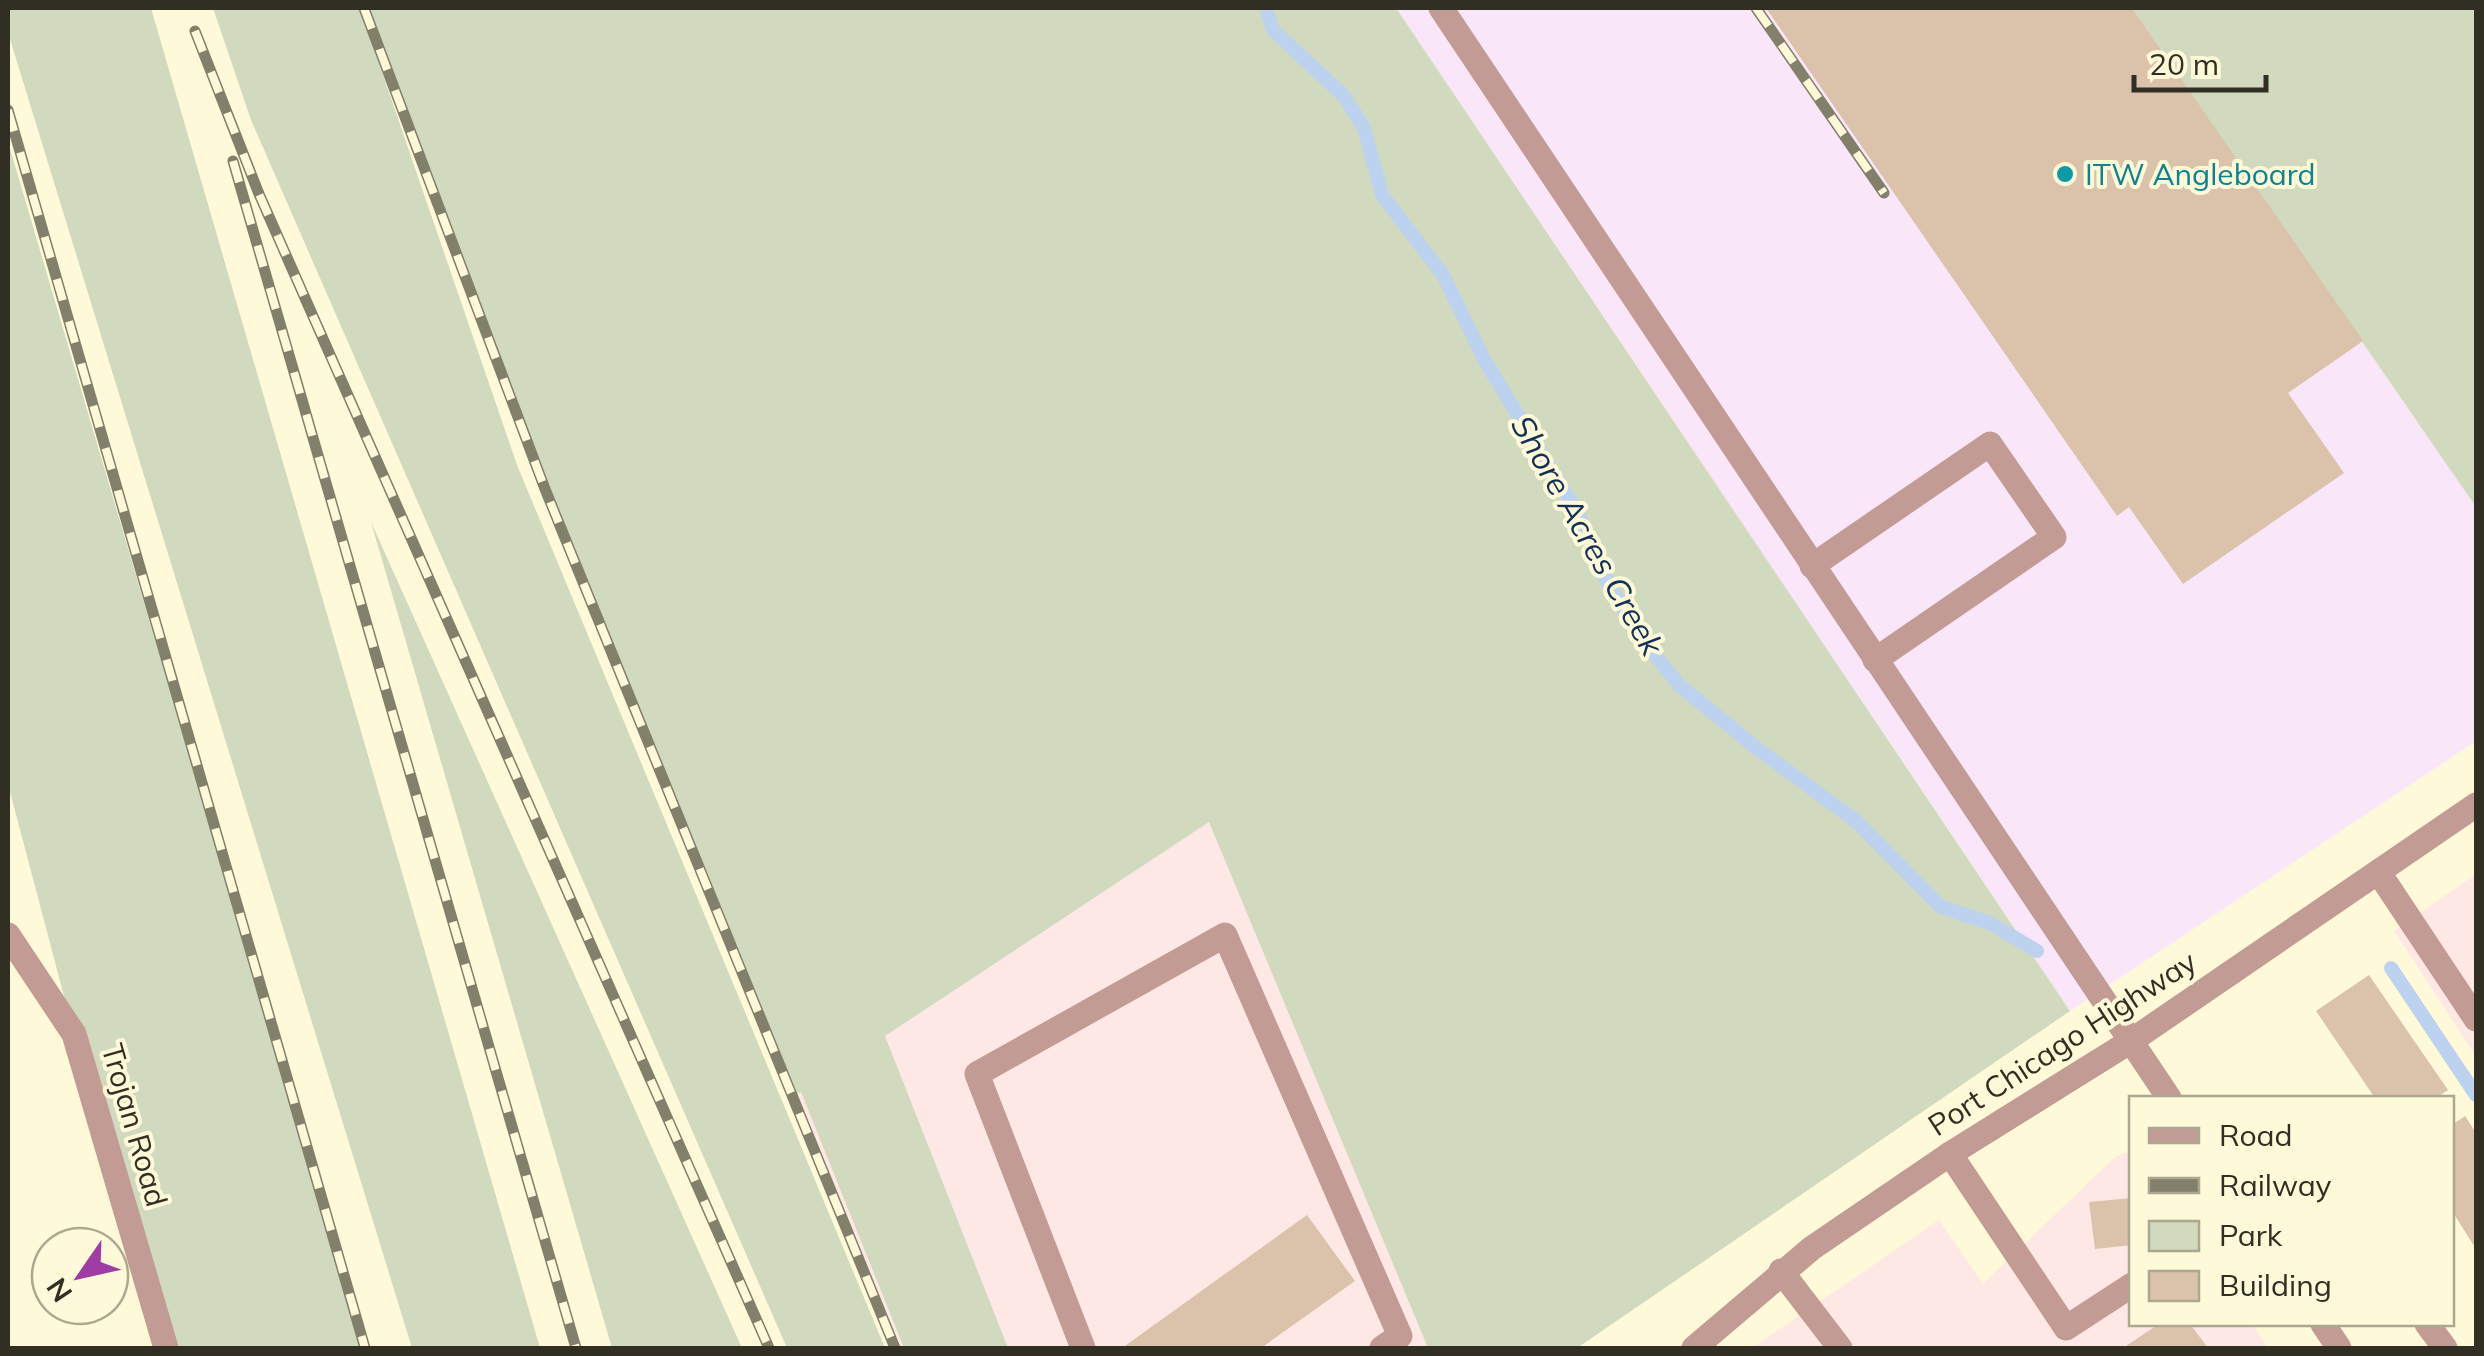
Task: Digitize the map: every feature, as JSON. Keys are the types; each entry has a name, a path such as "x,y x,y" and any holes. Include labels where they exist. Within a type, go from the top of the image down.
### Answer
{"street":[{"path":"1441,8 2168,1096"},
{"path":"1812,566 1990,444 2054,537 1875,660"},
{"name":"Port Chicago Highway","path":"1694,1348 1782,1271 1950,1154 2131,1041 2476,805"},
{"path":"2379,872 2476,1019"},
{"name":"Trojan Road","path":"8,935 74,1034 166,1348"},
{"path":"1083,1348 977,1074 1225,935 1400,1336 1382,1348"},
{"path":"1950,1154 2066,1328 2129,1287"},
{"path":"1782,1271 1840,1348"},
{"path":"2323,1326 2339,1348"},
{"path":"2429,1326 2445,1348"}],"shaded area":[{"path":"1396,8 2132,8 2476,507 2476,741 2070,1011"},
{"path":"1209,821 1428,1348 894,1348 794,1096"},
{"path":"2476,874 2476,1056 2394,931"},
{"path":"2128,1152 2129,1326 2253,1326 2268,1348 1752,1348 1939,1220 1983,1284 2115,1157"}],"green space":[{"path":"8,8 151,8 540,1348 412,1348 10,39"},
{"path":"213,8 360,8 517,465 885,1348 787,1348 251,120"},
{"path":"364,8 1396,8 2070,1011 1577,1348 1428,1348 1209,822 885,1036 1008,1348 904,1348 801,1092 794,1096 545,489"},
{"path":"2132,8 2476,8 2476,507"},
{"path":"8,142 364,1348 166,1348 74,1034 8,784"},
{"path":"371,522 742,1348 612,1348"}],"building":[{"name":"ITW Angleboard","path":"1766,8 2132,8 2363,341 2288,393 2344,473 2183,584 2129,507 2117,516"},
{"path":"2369,975 2448,1090 2439,1096 2374,1096 2316,1011"},
{"path":"2465,1116 2476,1133 2476,1249 2454,1214 2454,1124"},
{"path":"2129,1198 2129,1245 2095,1249 2089,1202"},
{"path":"1307,1215 1355,1281 1261,1348 1122,1348"},
{"path":"2156,1326 2192,1326 2208,1348 2123,1348"}],"waterway":[{"name":"Shore Acres Creek","path":"1266,8 1273,30 1344,96 1364,128 1382,195 1443,275 1485,361 1577,512 1601,571 1636,631 1679,685 1856,821 1941,907 1990,923 2037,951"},
{"name":"Shore Acres Creek","path":"2391,968 2476,1095"}],"railway":[{"path":"364,8 545,489 895,1348"},
{"path":"1756,8 1884,193"},
{"path":"195,31 259,194 769,1348"},
{"path":"8,110 365,1348"},
{"path":"233,161 576,1348"}],"place":[{"name":"ITW Angleboard","path":"2065,174"}]}
